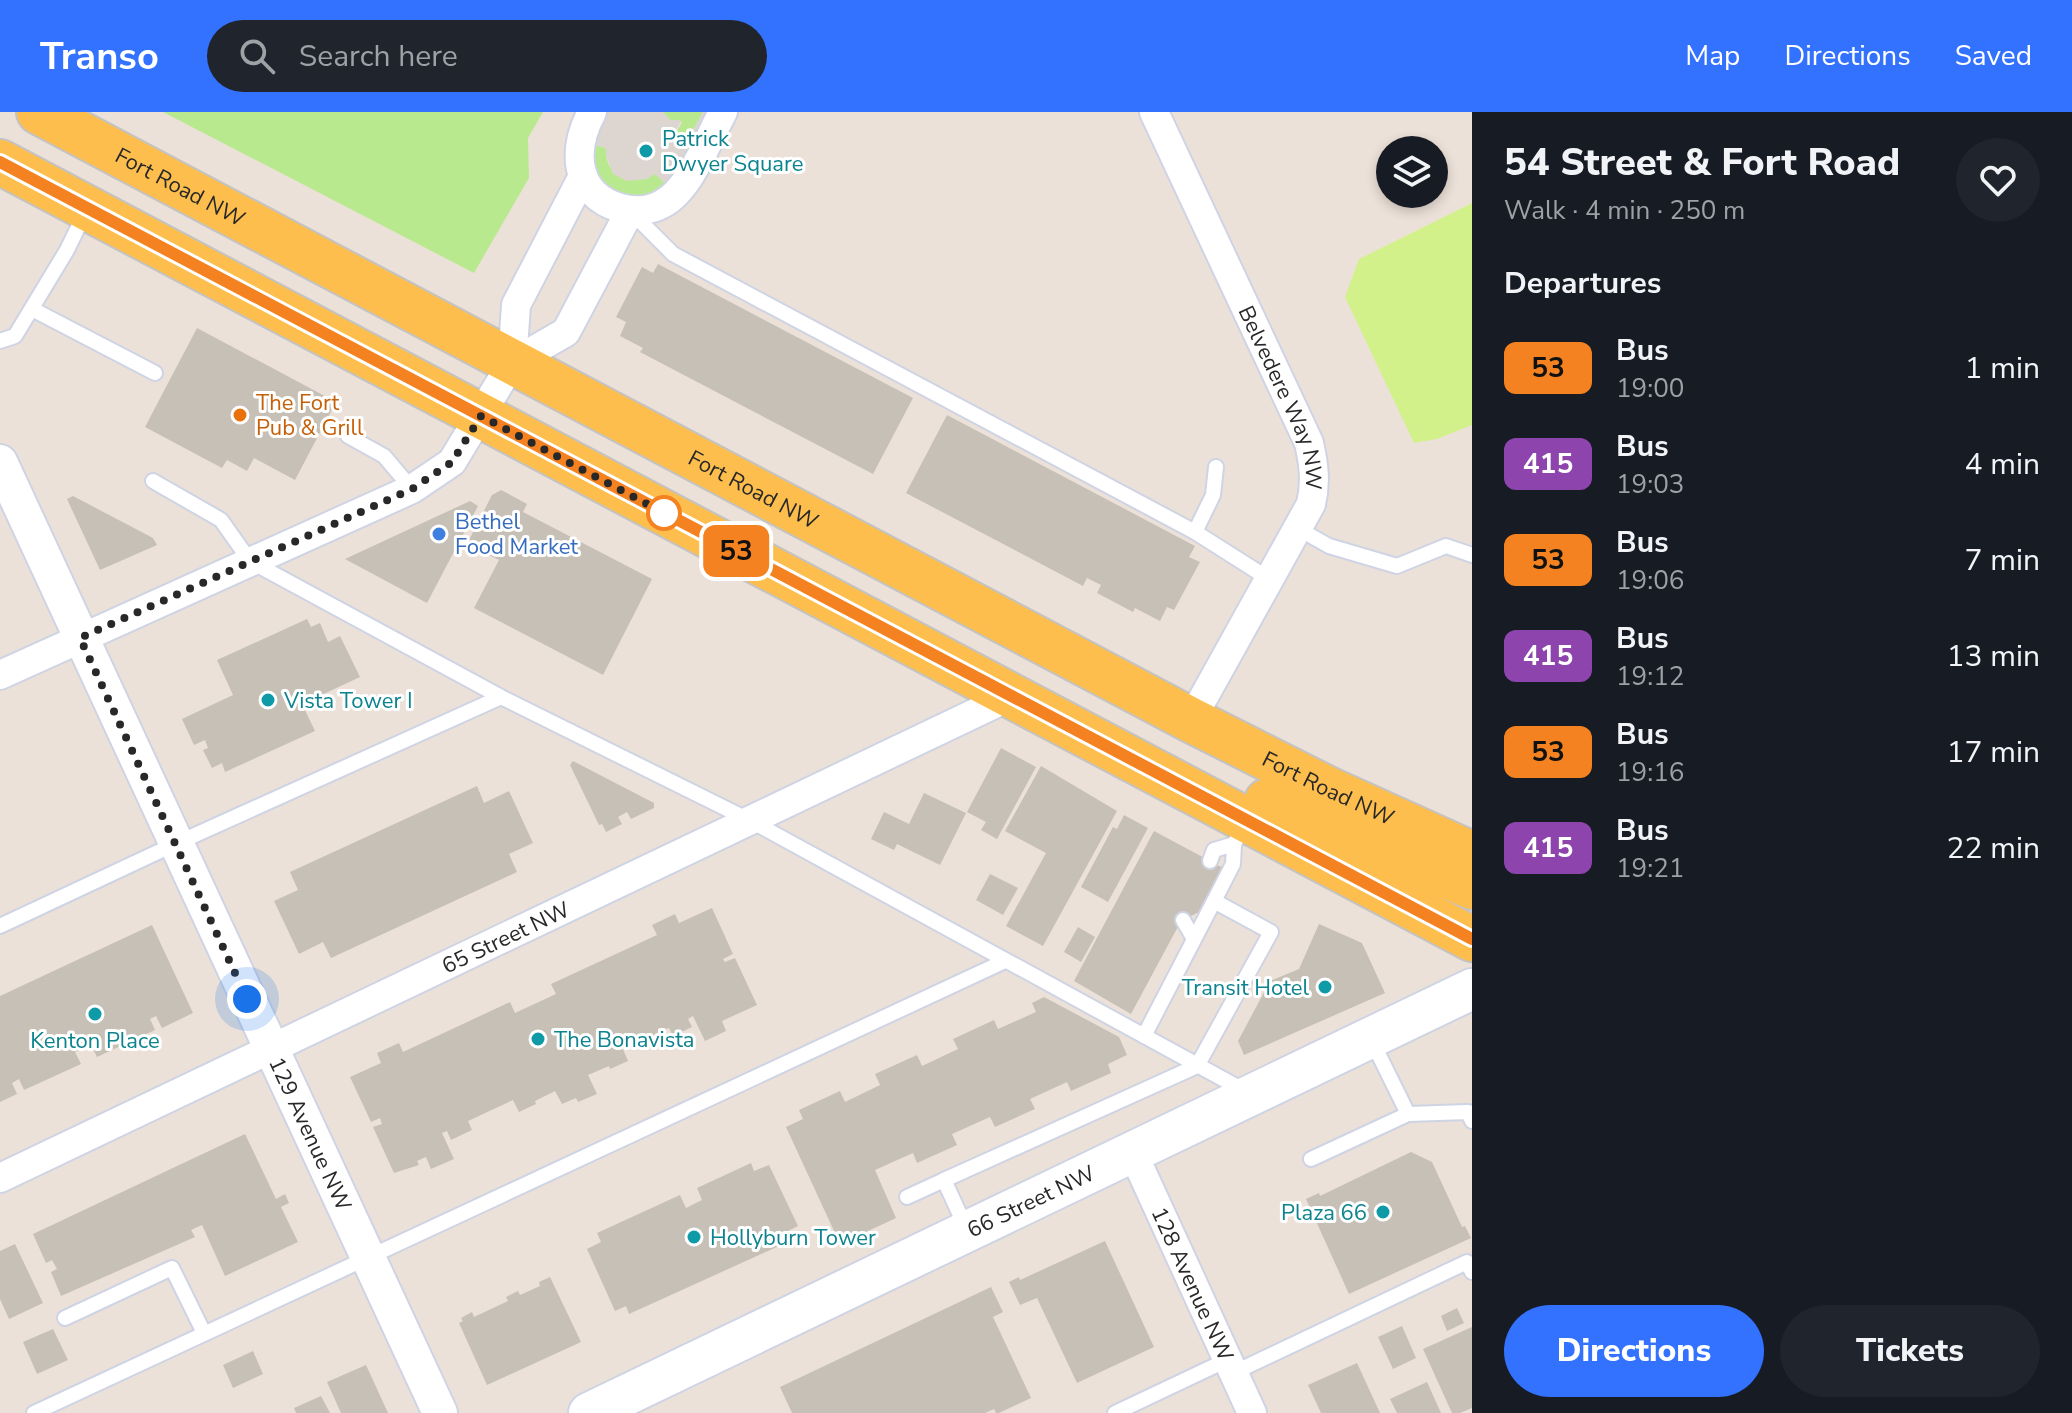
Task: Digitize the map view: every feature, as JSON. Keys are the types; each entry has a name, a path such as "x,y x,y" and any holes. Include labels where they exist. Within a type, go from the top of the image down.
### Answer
{"main road":[{"name":"Fort Road NW","path":"39,112 1191,720 1326,788 1472,854"},
{"path":"11,177 88,208 1146,766 1241,832 1472,939"},
{"path":"1146,766 1248,794 1472,887"},
{"name":"66 Street NW","path":"589,1413 1472,989"}],"street":[{"path":"592,112 579,141 583,176 591,190 607,204 630,211 647,210 663,204 678,192 723,112"},
{"name":"Belvedere Way NW","path":"1154,112 1309,443 1315,487 1311,504 1191,720"},
{"path":"0,675 412,489 452,462 512,363 516,305 583,176"},
{"path":"512,363 566,332 630,211"},
{"name":"129 Avenue NW","path":"0,462 440,1413"},
{"name":"65 Street NW","path":"0,1178 1011,696"},
{"name":"128 Avenue NW","path":"1133,1153 1252,1413"}],"lane":[{"path":"0,341 15,336 67,250 88,208"},
{"path":"630,211 673,254 1195,532 1269,579"},
{"path":"32,309 155,373"},
{"path":"348,436 384,456 412,489"},
{"path":"1195,532 1213,495 1216,467"},
{"path":"153,481 221,520 250,561 501,697 751,821 1253,1095"},
{"path":"1297,528 1329,546 1397,566 1446,546 1472,555"},
{"path":"0,926 501,697"},
{"path":"1210,861 1214,850 1241,832"},
{"path":"1144,1036 1233,864 1241,832"},
{"path":"907,1197 1197,1066 1271,932 1214,901"},
{"path":"1183,920 1194,939"},
{"path":"34,1413 1005,961"},
{"path":"1370,1038 1408,1114"},
{"path":"1311,1159 1408,1114 1468,1112 1472,1121"},
{"path":"944,1180 968,1232"},
{"path":"1115,1413 1470,1264"},
{"path":"65,1318 172,1268 204,1333"}],"green space":[{"path":"163,112 543,112 528,138 529,178 474,273"},
{"path":"663,112 703,112 685,145 673,139 682,122 670,120"},
{"path":"590,144 606,148 610,166 622,177 638,180 655,174 668,186 645,199 619,194 603,185 591,168"},
{"path":"1472,203 1472,425 1437,439 1414,443 1345,297 1359,259"}],"shaded area":[{"name":"Patrick Dwyer Square","path":"605,112 663,112 670,120 681,120 673,139 685,145 703,112 707,112 668,186 655,174 647,179 627,181 613,174 606,148 590,144"}],"building":[{"path":"658,264 913,398 873,474 640,352 643,348 620,336 626,322 616,317 642,267 653,273"},
{"name":"The Fort Pub & Grill","path":"197,328 336,402 295,480 254,458 247,471 227,460 222,468 145,427"},
{"path":"947,415 1195,546 1189,557 1200,562 1174,610 1167,607 1160,621 1135,608 1133,612 1097,593 1101,585 1087,578 1083,586 906,493"},
{"path":"501,490 527,504 523,512 652,579 603,675 474,608 499,560 467,544 492,495"},
{"path":"73,496 153,538 157,545 100,570 67,499"},
{"path":"470,501 478,506 427,603 345,559"},
{"name":"Vista Tower I","path":"307,619 311,627 320,623 328,642 340,636 360,677 302,704 315,731 225,772 222,763 212,768 203,750 208,748 205,740 194,745 182,719 233,695 217,660"},
{"path":"1001,748 1036,767 997,839 981,830 986,822 967,812"},
{"path":"573,761 654,803 654,808 631,819 627,812 618,817 622,824 606,832 602,824 599,825 570,765"},
{"path":"1041,766 1117,811 1043,946 1006,926 1046,853 1005,831"},
{"path":"477,786 484,803 509,791 533,843 509,854 517,872 331,958 323,942 299,954 274,901 298,890 290,872"},
{"path":"924,793 966,813 940,865 897,844 894,850 871,839 884,812 909,824"},
{"path":"1124,815 1148,828 1108,902 1081,887 1113,827 1117,829"},
{"path":"1154,831 1225,869 1205,909 1181,921 1131,1014 1074,981"},
{"path":"990,874 1018,888 1003,915 976,900"},
{"name":"The Bonavista","path":"712,908 733,954 723,959 725,962 735,958 757,1005 722,1021 726,1031 705,1041 693,1016 688,1019 692,1027 673,1036 669,1028 623,1049 628,1061 588,1075 597,1094 578,1102 576,1098 562,1104 555,1091 519,1112 513,1100 468,1121 472,1130 451,1140 447,1131 442,1133 454,1159 431,1169 426,1157 417,1161 419,1165 394,1173 373,1127 382,1124 380,1118 371,1122 350,1077 381,1063 377,1053 399,1043 403,1052 510,1002 515,1013 556,994 551,984 657,935 652,925 675,914 679,923"},
{"name":"Transit Hotel","path":"1319,924 1362,943 1385,993 1244,1055 1238,1041 1270,981 1299,969"},
{"name":"Kenton Place","path":"152,925 193,1013 162,1028 156,1016 150,1019 155,1030 97,1057 91,1045 75,1052 81,1064 24,1090 19,1079 12,1083 17,1094 0,1102 0,996"},
{"path":"1078,927 1095,937 1081,962 1064,952"},
{"path":"1044,997 1119,1037 1127,1055 1108,1064 1111,1073 1071,1091 1067,1082 1030,1099 1035,1109 995,1127 990,1117 952,1134 957,1145 917,1163 913,1153 875,1170 896,1218 840,1244 786,1127 803,1119 799,1110 840,1091 845,1102 880,1085 875,1074 917,1055 922,1066 958,1049 953,1039 994,1020 998,1029 1036,1012 1032,1003"},
{"path":"245,1134 276,1199 285,1194 289,1203 281,1207 298,1242 225,1276 202,1225 191,1230 195,1237 61,1296 51,1272 57,1269 52,1260 46,1263 33,1234"},
{"name":"Plaza 66","path":"1411,1152 1432,1162 1462,1227 1465,1226 1471,1238 1349,1294 1306,1199 1319,1193 1320,1196"},
{"name":"Hollyburn Tower","path":"751,1163 754,1171 769,1165 798,1226 786,1232 790,1241 629,1314 626,1306 615,1311 587,1249 601,1242 597,1233 680,1195 686,1208 702,1200 697,1188"},
{"path":"1105,1241 1154,1347 1077,1383 1037,1298 1020,1305 1009,1282 1019,1277 1020,1280"},
{"path":"15,1244 43,1303 9,1319 0,1299 0,1251"},
{"path":"550,1277 581,1342 487,1385 459,1323 463,1321 461,1318 472,1312 474,1317 508,1301 506,1297 518,1291 520,1295 540,1286 539,1282"},
{"path":"991,1287 1003,1312 993,1317 1031,1398 999,1413 994,1409 985,1413 792,1413 780,1387"},
{"path":"1457,1308 1464,1323 1447,1331 1441,1316"},
{"path":"1402,1326 1416,1358 1393,1369 1378,1337"},
{"path":"1472,1327 1472,1408 1452,1413 1423,1349"},
{"path":"53,1329 68,1360 37,1374 23,1342"},
{"path":"253,1351 263,1374 233,1388 223,1365"},
{"path":"1357,1363 1380,1413 1321,1413 1308,1385"},
{"path":"366,1365 388,1413 341,1413 327,1382"},
{"path":"1427,1382 1441,1413 1397,1413 1390,1399"},
{"path":"321,1396 330,1413 296,1413 294,1408"}],"bus line":[{"name":"53","path":"0,162 1472,939"}],"place":[{"name":"Patrick Dwyer Square","path":"646,151"},
{"name":"The Fort Pub & Grill","path":"240,415"},
{"name":"Bethel Food Market","path":"439,534"},
{"name":"Vista Tower I","path":"268,700"},
{"name":"Transit Hotel","path":"1325,987"},
{"name":"Kenton Place","path":"95,1014"},
{"name":"The Bonavista","path":"538,1039"},
{"name":"Plaza 66","path":"1383,1212"},
{"name":"Hollyburn Tower","path":"694,1237"}],"route":[{"path":"247,999 80,638 412,489 452,462 481,416 664,513"}]}
